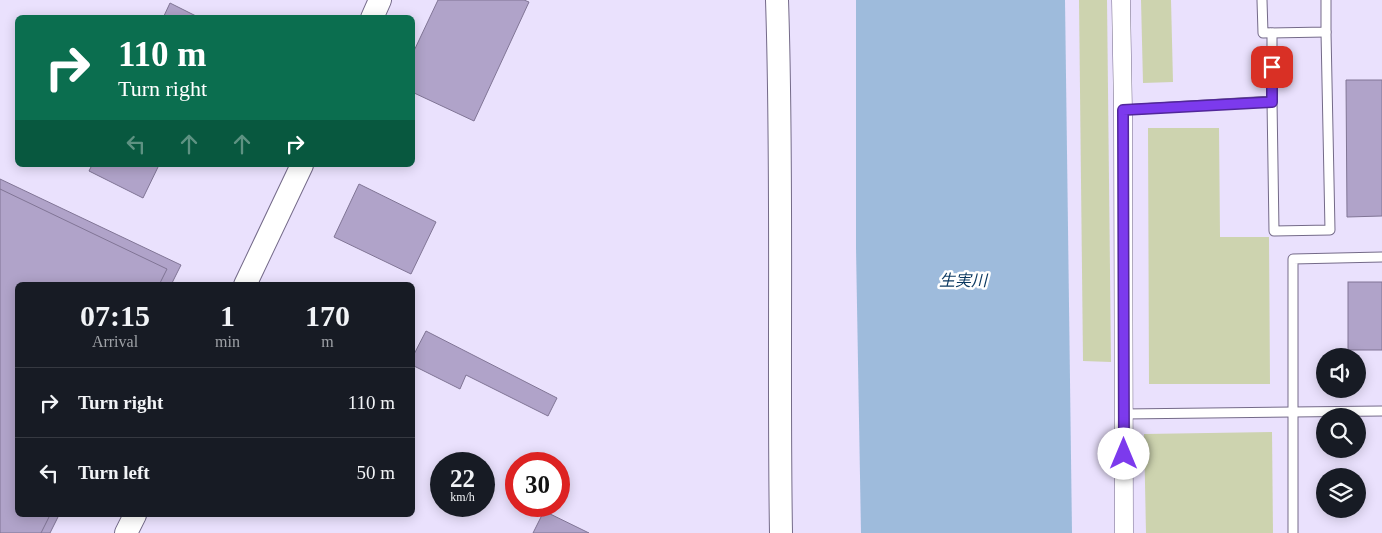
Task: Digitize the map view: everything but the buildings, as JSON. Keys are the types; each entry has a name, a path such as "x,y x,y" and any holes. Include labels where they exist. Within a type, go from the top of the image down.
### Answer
{"street":[{"path":"373,15 380,0"},
{"path":"778,0 781,533"},
{"path":"1121,0 1124,533"},
{"path":"246,282 301,167"},
{"path":"126,533 134,517"}],"lane":[{"path":"1262,0 1263,34 1326,32"},
{"path":"1272,33 1274,231 1330,230 1326,0"},
{"path":"1123,110 1272,102"},
{"path":"1293,533 1293,259 1382,257"},
{"path":"1124,414 1382,411"}],"green space":[{"path":"1079,0 1107,0 1111,362 1083,361"},
{"path":"1141,0 1171,0 1173,82 1143,83"},
{"path":"1148,128 1219,128 1220,237 1269,237 1270,384 1149,384"},
{"path":"1272,432 1273,533 1146,533 1144,434"}],"water":[{"name":"生実川","path":"856,0 1065,0 1072,533 861,533 856,248"}],"route":[{"path":"1124,454 1123,110 1272,102 1272,67"}]}
